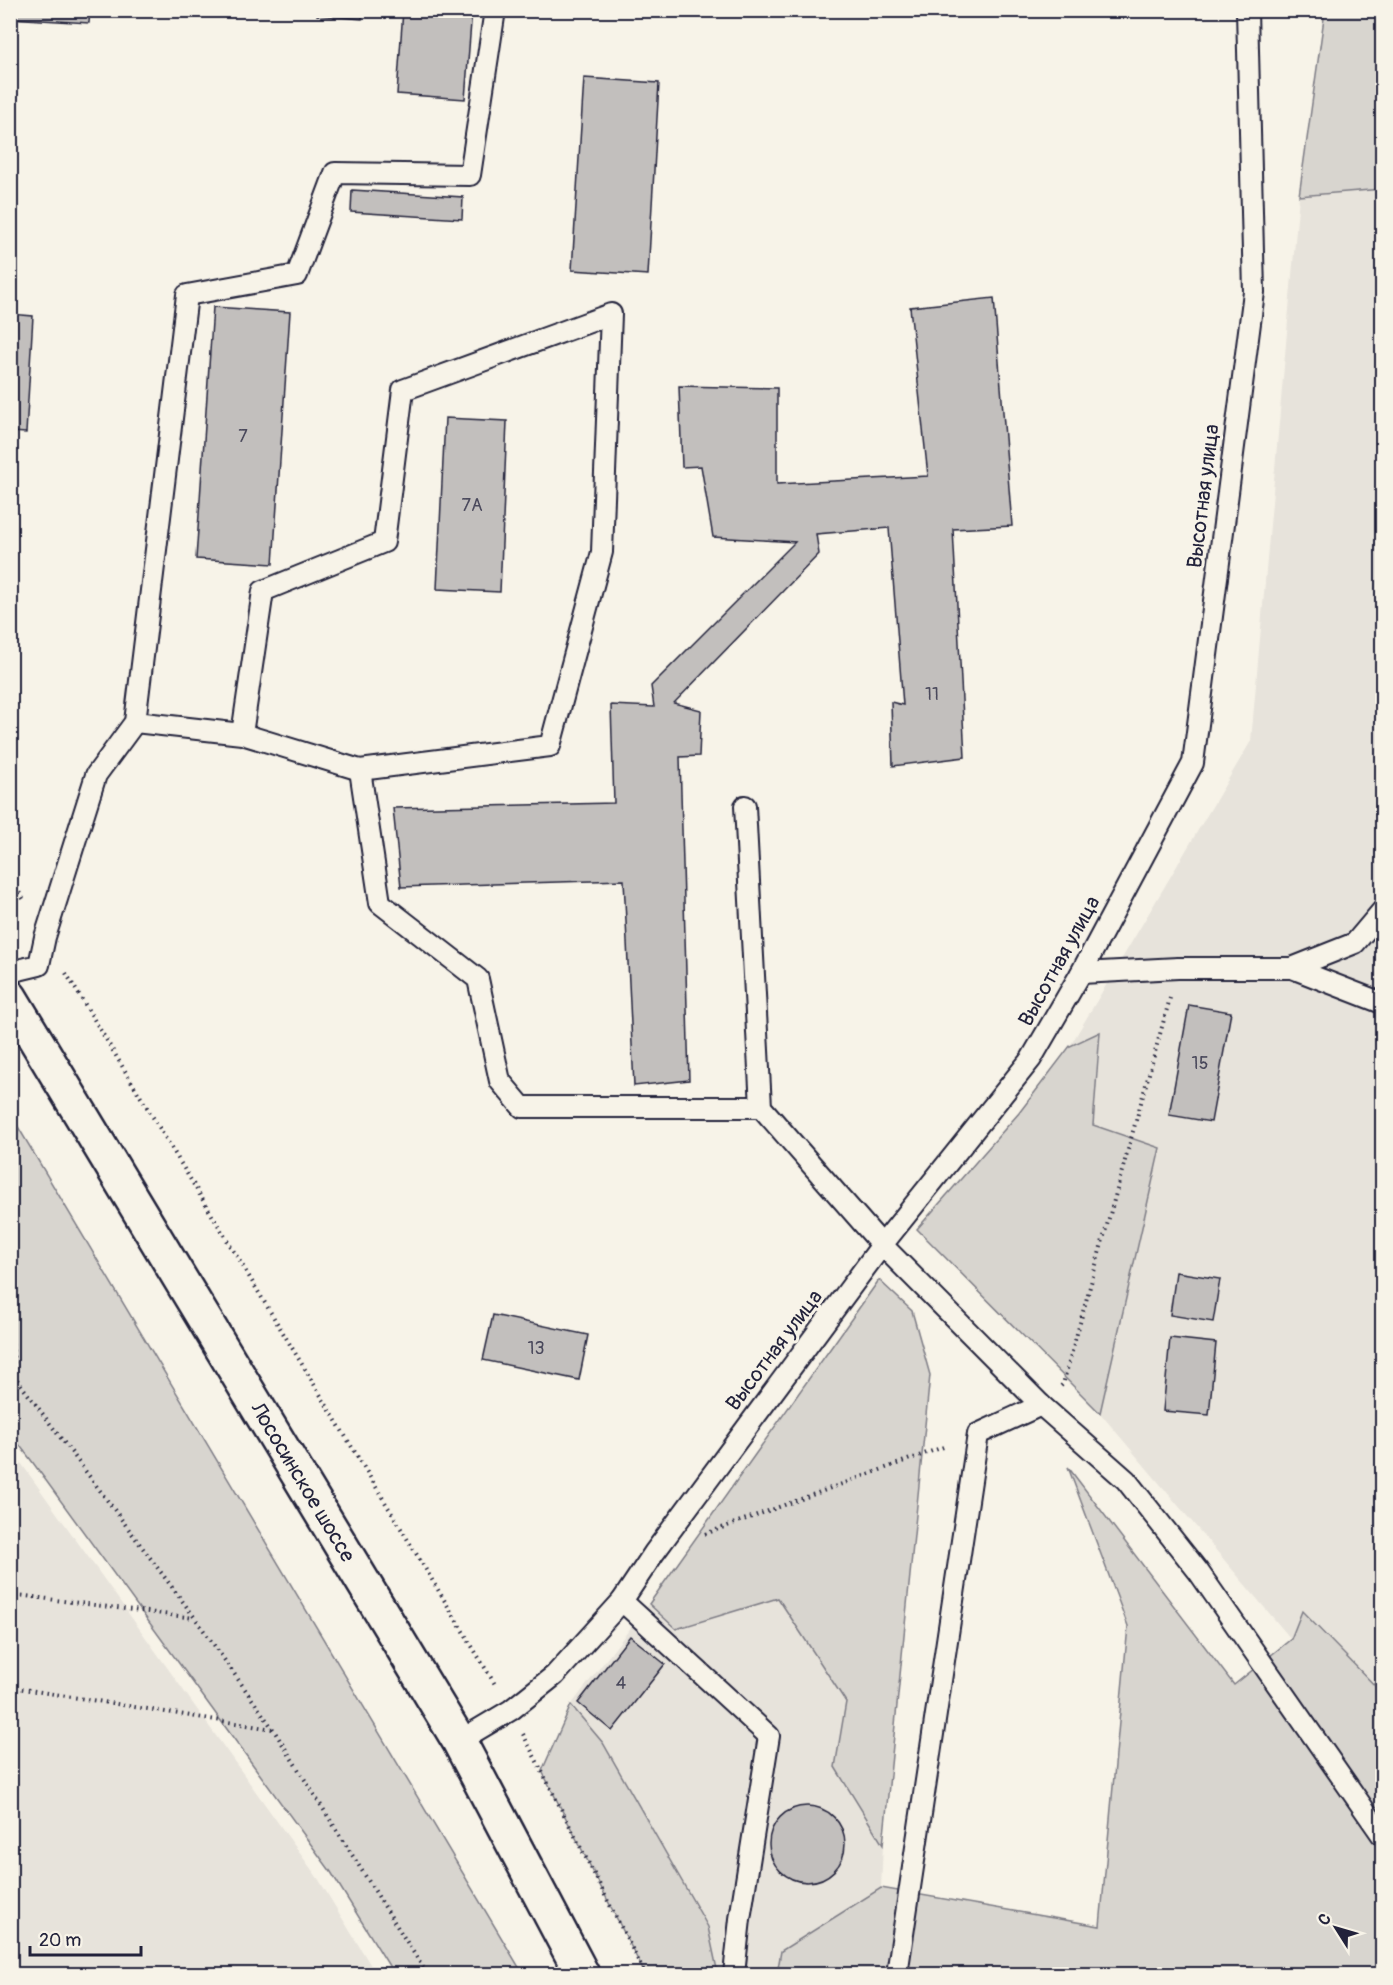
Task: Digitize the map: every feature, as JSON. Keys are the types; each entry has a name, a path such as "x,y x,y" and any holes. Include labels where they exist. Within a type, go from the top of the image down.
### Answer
{"main road":[{"name":"Лососинское шоссе","path":"10,997 459,1741 582,1974"}],"lane":[{"path":"10,972 39,965 45,937 96,775 135,722 187,295 297,275 335,173 470,175 495,10"},
{"name":"Высотная улица","path":"459,1741 511,1710 555,1674 622,1601 654,1553 882,1245 1031,1059 1081,973 1192,763 1254,292 1247,10"},
{"path":"135,722 242,734 360,770 550,746 602,552 611,314 403,390 384,542 263,591 242,734"},
{"path":"360,770 380,903 478,979 500,1081 522,1107 761,1107"},
{"path":"745,806 761,1107 882,1245 1041,1405 1126,1480 1198,1571 1383,1835"},
{"path":"1292,968 1355,943 1383,911"},
{"path":"1081,973 1178,968 1292,968 1383,1004"},
{"path":"897,1974 978,1434 1041,1405"},
{"path":"622,1601 769,1736 734,1974"}],"path":[{"path":"10,877 511,1710 645,1974"},
{"path":"1041,1405 1063,1384 1178,968"},
{"path":"10,1320 15,1376"},
{"path":"10,1370 195,1618 273,1729 427,1974"},
{"path":"654,1553 978,1434"},
{"path":"10,1594 195,1618"},
{"path":"10,1687 273,1729"}],"shaded area":[{"path":"1325,11 1382,11 1382,189 1299,196"},
{"path":"1382,189 1382,1693 1303,1611 1291,1639 1100,1413 1159,1148 1093,1125 1100,1033 1070,1046 1251,741 1299,196"},
{"path":"1100,1032 1093,1125 1160,1148 1100,1413 917,1229 1019,1113 1070,1046"},
{"path":"10,1115 523,1974 394,1974 331,1872 11,1434"},
{"path":"879,1280 912,1311 930,1375 883,1845 835,1767 846,1702 778,1598 676,1629 649,1604"},
{"path":"11,1449 319,1880 376,1974 11,1974"},
{"path":"1068,1467 1234,1685 1291,1639 1302,1611 1382,1693 1382,1974 777,1974 781,1951 881,1888 1100,1926 1128,1626"},
{"path":"778,1598 846,1702 835,1767 883,1845 881,1888 781,1951 777,1974 718,1974 708,1927 603,1743 571,1705 649,1604 677,1629"},
{"path":"571,1705 603,1743 708,1927 718,1974 645,1974 542,1771"}],"building":[{"path":"10,10 90,10 89,23 10,18"},
{"path":"317,10 363,10 362,19 317,15"},
{"path":"403,10 472,10 465,99 397,94"},
{"path":"584,78 659,83 648,275 572,270"},
{"path":"352,190 463,197 462,219 351,212"},
{"path":"994,298 1012,526 953,529 965,757 893,766 891,702 903,705 889,528 816,534 819,554 674,703 701,710 699,756 680,757 689,1080 634,1086 624,880 401,887 393,808 614,803 611,705 654,707 651,686 795,542 713,537 701,466 682,467 679,386 777,388 777,484 928,476 910,307"},
{"path":"213,307 290,312 273,564 196,559"},
{"path":"10,314 33,316 26,433 12,432 10,460"},
{"path":"445,418 507,421 500,592 437,589"},
{"path":"1189,1005 1231,1012 1211,1122 1169,1115"},
{"path":"1176,1272 1220,1279 1213,1322 1170,1315"},
{"path":"493,1315 588,1335 579,1380 483,1360"},
{"path":"1170,1338 1216,1343 1209,1415 1163,1411"},
{"path":"630,1636 665,1664 612,1731 578,1703"},
{"path":"815,1806 828,1812 839,1823 845,1836 843,1859 828,1876 815,1882 799,1882 786,1876 771,1859 769,1836 775,1823 792,1808"}]}
